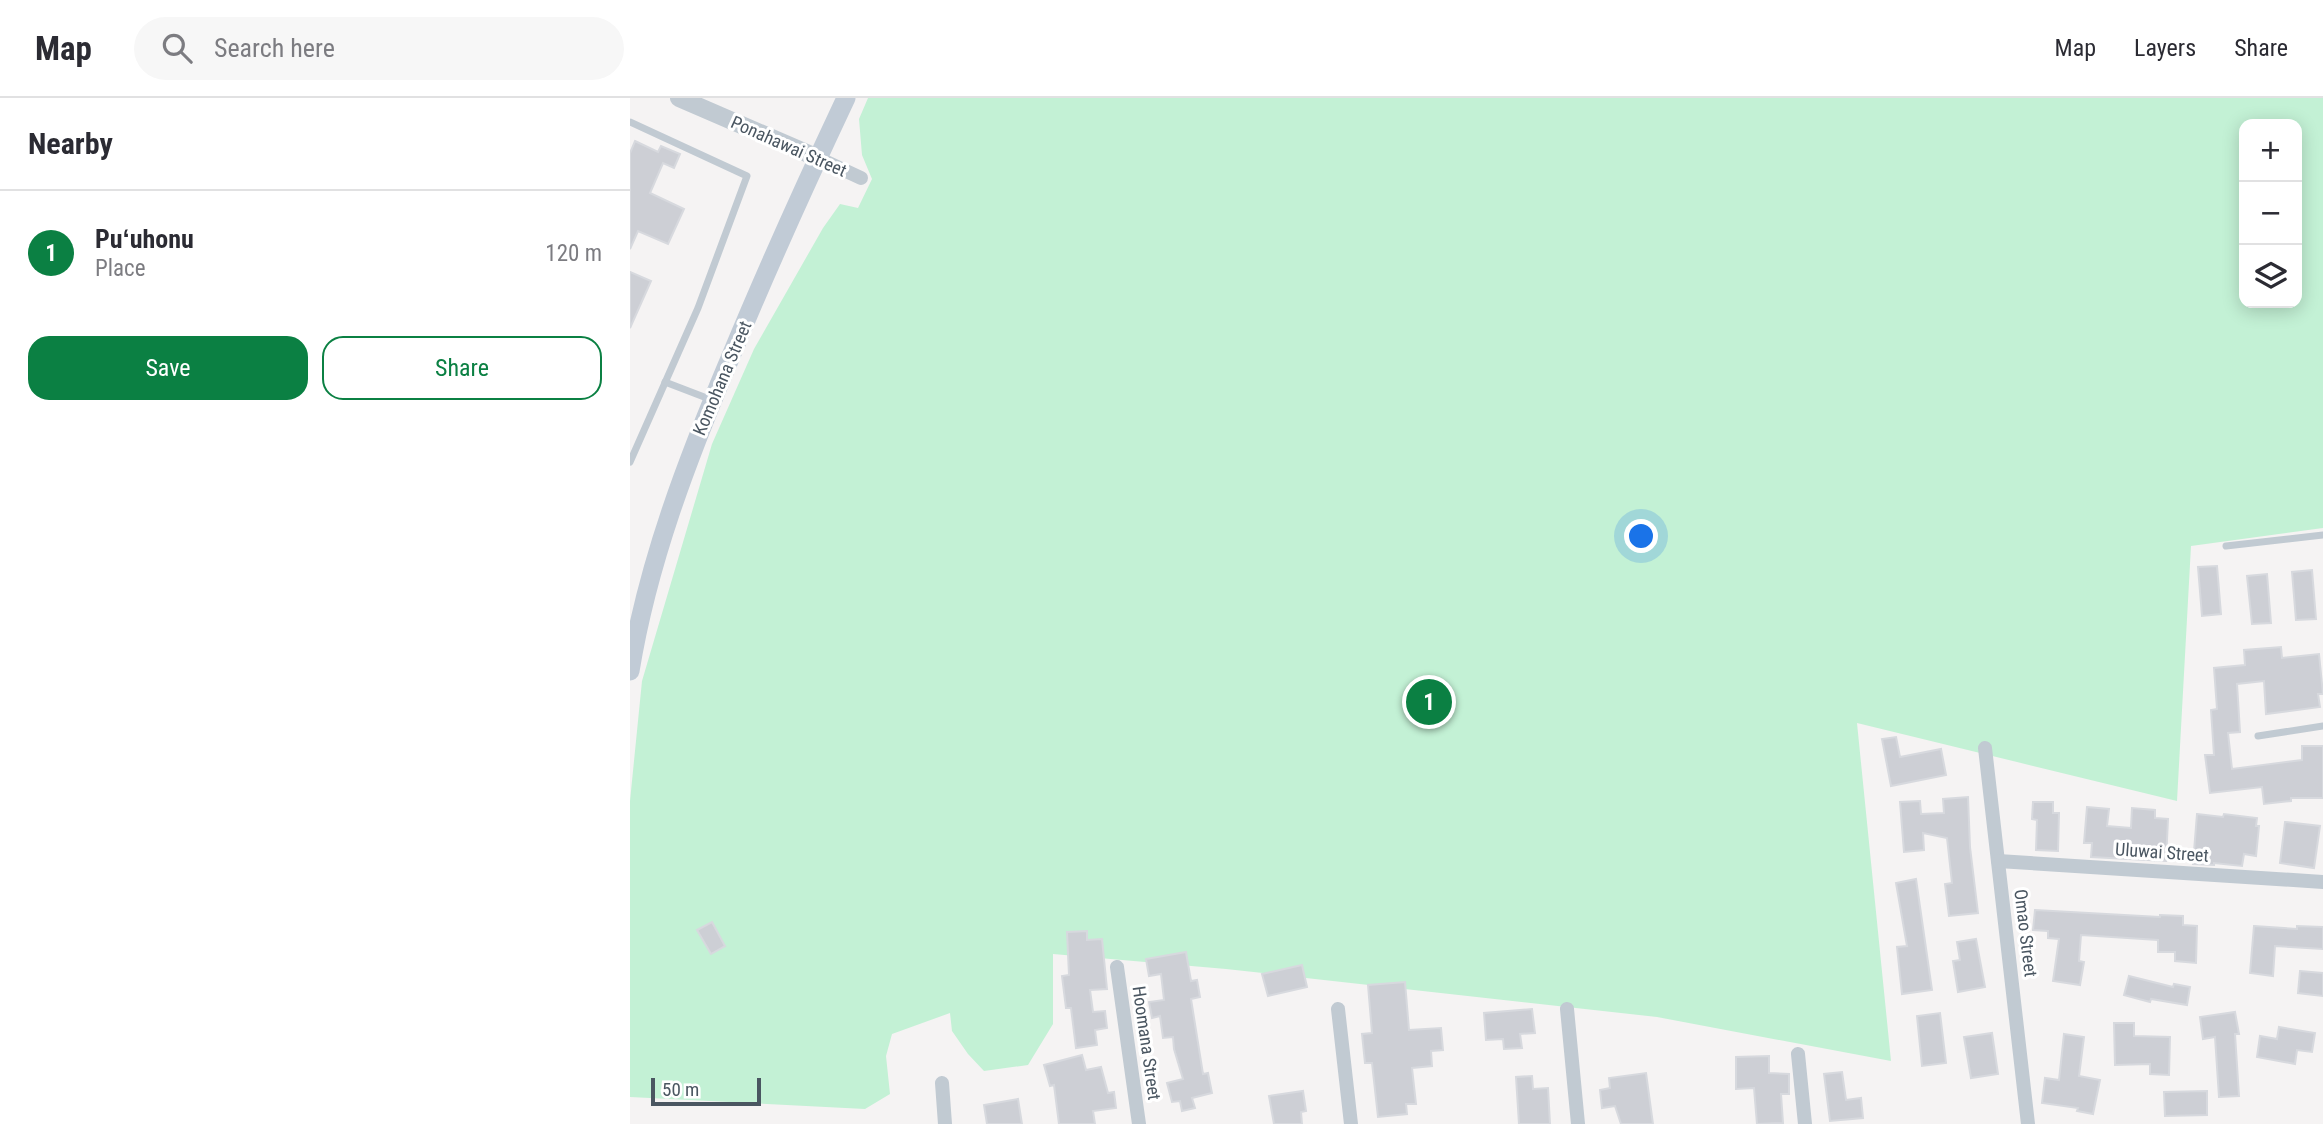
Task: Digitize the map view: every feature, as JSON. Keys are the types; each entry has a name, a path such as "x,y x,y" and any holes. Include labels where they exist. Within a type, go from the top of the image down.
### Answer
{"main road":[{"name":"Komohana Street","path":"630,671 663,531 712,400 765,274 846,98"}],"street":[{"name":"Ponahawai Street","path":"679,98 860,178"},
{"name":"Omao Street","path":"1985,748 2028,1124"},
{"name":"Uluwai Street","path":"1998,861 2323,882"},
{"name":"Hoomana Street","path":"1117,967 1139,1124"},
{"path":"1338,1009 1351,1124"},
{"path":"1567,1009 1578,1124"},
{"path":"1798,1054 1805,1124"},
{"path":"942,1083 945,1124"}],"lane":[{"path":"630,122 747,176 698,308 630,462"},
{"path":"665,383 712,400"},
{"path":"2227,546 2323,535"},
{"path":"2258,736 2323,726"}],"green space":[{"path":"868,98 2323,98 2323,528 2191,546 2177,801 1857,723 1891,1061 1657,1017 1226,969 1053,954 1053,1024 1028,1065 984,1071 952,1031 950,1013 892,1034 886,1056 890,1094 865,1109 630,1097 630,801 642,681 712,444 754,349 823,228 840,204 858,208 872,179 862,155 859,119"}],"building":[{"path":"635,141 658,152 661,146 680,154 674,168 663,163 650,193 684,209 668,244 638,231 630,249 630,153"},
{"path":"630,272 651,281 630,328"},
{"path":"2217,566 2221,614 2202,616 2198,567"},
{"path":"2312,570 2316,619 2296,620 2292,572"},
{"path":"2267,574 2271,623 2252,624 2247,576"},
{"path":"2281,647 2282,658 2319,654 2323,694 2318,694 2320,707 2266,714 2264,681 2237,684 2240,732 2228,733 2232,769 2302,760 2302,746 2323,746 2323,798 2291,798 2291,801 2264,804 2262,787 2210,793 2205,755 2214,755 2211,710 2217,709 2214,668 2245,665 2244,650"},
{"path":"1896,737 1900,757 1941,749 1946,775 1891,786 1882,739"},
{"path":"1968,797 1970,847 1978,913 1949,916 1945,884 1952,883 1947,838 1923,833 1924,850 1904,852 1900,802 1920,801 1921,814 1944,813 1943,799"},
{"path":"2033,802 2053,802 2053,813 2059,813 2058,851 2036,850 2037,820 2032,819"},
{"path":"2087,807 2109,809 2107,826 2131,828 2132,808 2155,810 2155,818 2168,819 2166,861 2091,857 2092,843 2084,843"},
{"path":"2197,814 2257,818 2256,826 2259,826 2256,856 2244,854 2242,866 2193,864"},
{"path":"2285,822 2320,826 2314,868 2280,863"},
{"path":"1916,879 1932,990 1902,994 1897,947 1907,946 1896,883"},
{"path":"2035,910 2183,916 2183,925 2197,926 2196,963 2175,961 2175,952 2158,952 2158,940 2081,935 2079,961 2084,962 2080,985 2053,981 2059,939 2048,938 2048,931 2033,930"},
{"path":"712,922 725,946 711,954 697,930"},
{"path":"2254,926 2297,929 2297,926 2323,927 2323,949 2275,946 2273,976 2250,973"},
{"path":"1087,931 1087,940 1102,939 1107,989 1090,990 1093,1012 1105,1011 1107,1028 1095,1030 1097,1045 1076,1048 1071,1008 1066,1008 1062,976 1069,975 1067,932"},
{"path":"1976,939 1985,987 1958,992 1953,961 1960,960 1957,942"},
{"path":"1186,952 1191,981 1197,980 1200,997 1191,999 1203,1074 1208,1073 1212,1093 1192,1098 1195,1108 1182,1111 1180,1101 1172,1102 1167,1083 1183,1079 1173,1037 1163,1038 1160,1016 1152,1018 1149,1002 1164,1000 1161,974 1149,976 1146,959"},
{"path":"1302,965 1307,987 1268,996 1262,974"},
{"path":"2300,971 2323,973 2323,996 2298,993"},
{"path":"2129,976 2173,987 2174,984 2190,987 2187,1005 2151,999 2150,1002 2124,995"},
{"path":"1405,982 1409,1030 1441,1028 1443,1050 1431,1051 1432,1066 1412,1068 1416,1104 1406,1104 1407,1114 1378,1117 1372,1063 1365,1063 1362,1034 1372,1033 1368,985"},
{"path":"1532,1009 1535,1033 1520,1034 1522,1048 1504,1049 1503,1039 1486,1040 1484,1013"},
{"path":"2235,1012 2239,1034 2235,1034 2239,1096 2219,1097 2215,1037 2203,1039 2200,1017"},
{"path":"1940,1013 1946,1063 1922,1066 1917,1016"},
{"path":"2114,1023 2134,1023 2134,1036 2170,1037 2169,1075 2150,1074 2150,1064 2115,1065"},
{"path":"2279,1027 2315,1033 2312,1052 2297,1050 2295,1064 2257,1057 2260,1036 2277,1039"},
{"path":"1992,1033 1998,1074 1971,1078 1964,1037"},
{"path":"2064,1034 2084,1037 2079,1076 2100,1080 2093,1114 2077,1111 2078,1108 2042,1103 2045,1078 2059,1080"},
{"path":"1082,1055 1086,1070 1101,1067 1108,1093 1114,1092 1116,1108 1093,1111 1095,1124 1059,1124 1054,1085 1050,1086 1044,1065"},
{"path":"1769,1056 1769,1073 1789,1074 1789,1094 1781,1094 1783,1123 1757,1124 1754,1088 1736,1089 1736,1057"},
{"path":"1842,1072 1846,1100 1861,1098 1863,1118 1830,1121 1824,1074"},
{"path":"1646,1073 1653,1124 1621,1124 1615,1106 1602,1108 1600,1090 1610,1088 1609,1078"},
{"path":"1532,1076 1533,1089 1548,1088 1550,1124 1519,1124 1516,1077"},
{"path":"1303,1091 1306,1111 1301,1112 1302,1124 1274,1124 1269,1096"},
{"path":"2207,1091 2207,1115 2165,1116 2164,1092"},
{"path":"1018,1099 1022,1124 987,1124 984,1105"}],"place":[{"name":"Puʻuhonu","path":"1429,702"}]}
